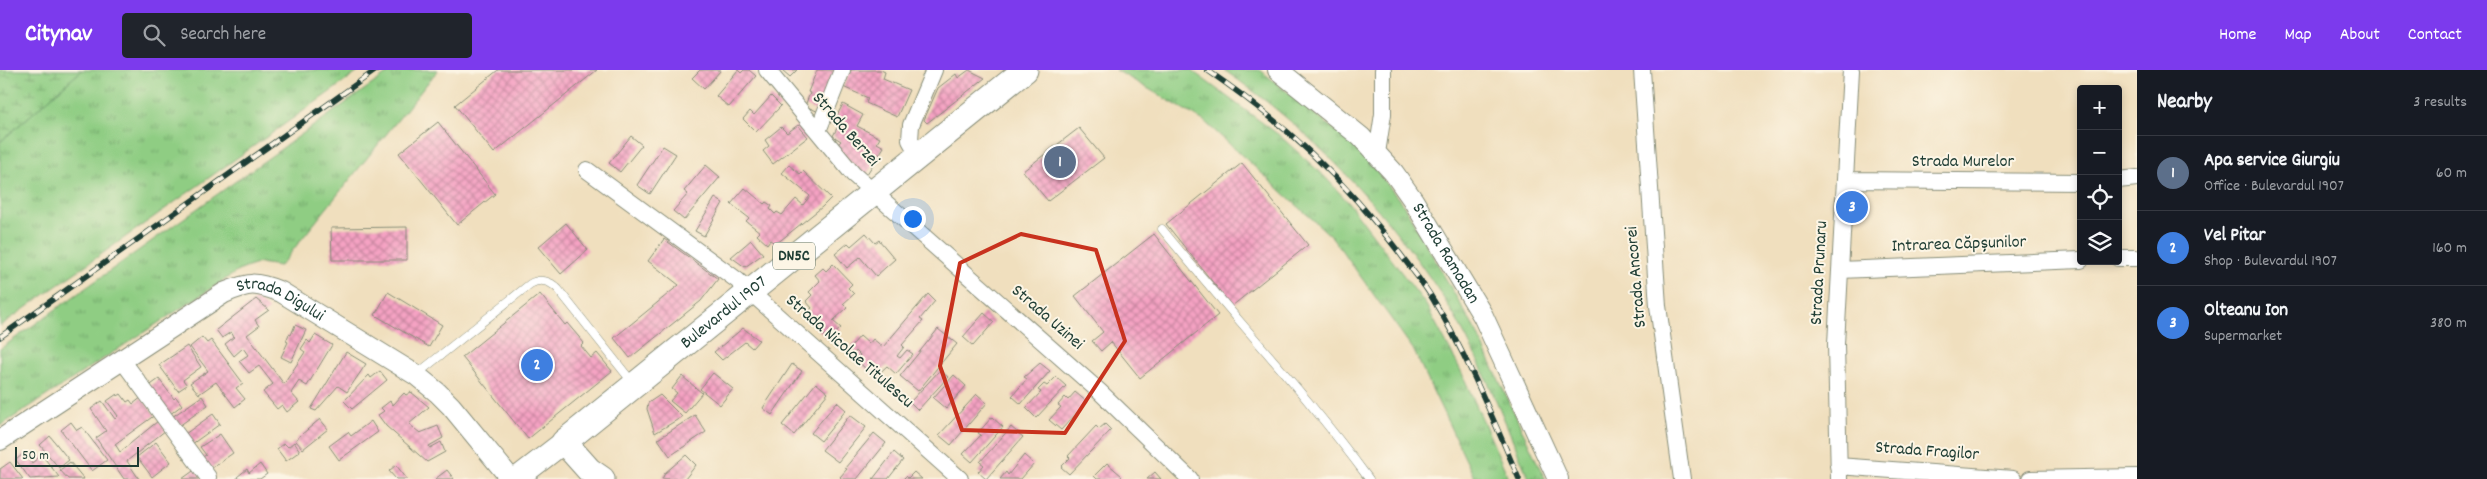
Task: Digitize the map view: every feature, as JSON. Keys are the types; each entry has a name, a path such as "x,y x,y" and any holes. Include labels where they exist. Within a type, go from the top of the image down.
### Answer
{"main road":[{"name":"Bulevardul 1907","path":"516,479 1025,70"},
{"path":"564,442 593,476"}],"street":[{"name":"Strada Berzei","path":"767,70 853,174 874,192"},
{"path":"818,131 842,70"},
{"path":"918,156 910,140 911,125 934,70"},
{"name":"Strada Ramadan","path":"1278,70 1342,120 1377,153 1413,200 1464,283 1504,361 1558,479"},
{"path":"1377,153 1383,114 1382,70"},
{"name":"Strada Ancorei","path":"1642,70 1658,306 1682,479"},
{"name":"Strada Prunaru","path":"1839,472 1836,344 1851,70"},
{"name":"Strada Nicolae Titulescu","path":"587,170 750,292 960,479"},
{"path":"2122,180 2137,178"},
{"name":"Strada Murelor","path":"1844,180 2077,182"},
{"name":"Strada Uzinei","path":"874,192 1100,392 1190,479"},
{"path":"2122,258 2136,258"},
{"name":"Intrarea Căpșunilor","path":"1840,270 2077,260"},
{"name":"Strada Digului","path":"0,440 224,293 246,284 263,285 281,292 416,375 451,406 512,479"},
{"path":"122,360 208,477"},
{"name":"Strada Fragilor","path":"1839,472 2014,479"},
{"path":"2030,479 2137,477"}],"lane":[{"path":"1162,229 1217,298 1301,393 1369,479"},
{"path":"416,375 530,284 540,280 549,282 558,289 635,385"}],"highlighted area":[{"path":"1021,234 1096,250 1125,341 1065,433 962,430 940,366 960,263"}],"green space":[{"path":"0,70 82,70 0,142"},
{"path":"82,70 361,70 0,326 0,142"},
{"path":"392,70 438,70 280,266 259,263 238,271 0,426 0,349"},
{"path":"1116,70 1191,70 1279,135 1325,177 1348,202 1426,305 1460,369 1509,479 1475,479 1413,349 1332,237 1204,121"},
{"path":"1224,70 1260,70 1352,144 1384,180 1404,206 1477,333 1545,479 1529,479 1467,338 1441,294 1395,230 1370,200 1316,144 1256,93"}],"building":[{"path":"498,70 597,70 494,153 455,105"},
{"path":"700,70 721,70 704,89 692,78"},
{"path":"738,70 741,73 744,70 749,70 756,76 729,107 716,96"},
{"path":"782,70 797,70 790,77"},
{"path":"817,70 836,70 819,112 805,106 810,93 808,92"},
{"path":"851,70 881,70 885,72 883,79 909,90 897,117 866,103 868,98 843,87"},
{"path":"969,70 985,78 927,123 924,120 938,88 956,74 958,78"},
{"path":"771,96 781,106 756,132 743,119 750,111 754,115"},
{"path":"843,104 863,115 857,126 880,138 877,143 884,147 865,177 836,147 841,141 833,136 838,126 833,123"},
{"path":"438,122 495,194 457,225 399,153"},
{"path":"798,125 808,137 773,164 763,151 769,146 765,140 781,127 787,133"},
{"path":"1079,128 1104,158 1048,201 1023,171"},
{"path":"631,136 642,145 620,172 609,163"},
{"path":"663,146 676,154 650,194 637,185"},
{"path":"1242,163 1308,245 1232,306 1166,224"},
{"path":"706,165 720,177 684,220 673,211 688,194 684,191"},
{"path":"789,165 800,174 803,171 831,198 776,244 770,240 767,244 757,235 760,232 746,221 749,218 731,204 745,188 764,204 766,202 772,206 770,209 775,214 777,212 782,215 796,199 803,205 810,196 782,173"},
{"path":"715,198 723,203 704,236 695,231"},
{"path":"566,223 588,250 561,274 538,247"},
{"path":"407,227 407,260 332,260 331,228"},
{"path":"866,233 875,243 879,240 895,259 876,276 860,257 847,268 835,254 848,243 851,246"},
{"path":"1154,234 1218,315 1140,378 1111,342 1101,351 1092,341 1103,332 1075,296"},
{"path":"664,239 718,279 701,301 630,358 614,338 679,285 648,261"},
{"path":"751,240 763,254 745,267 731,257"},
{"path":"833,264 852,284 848,288 854,294 843,304 847,308 833,321 841,328 829,339 803,317 812,308 806,301 812,295 809,292 820,281 815,275 823,268 826,271"},
{"path":"388,292 442,325 429,347 375,315"},
{"path":"540,294 565,325 567,323 584,343 581,346 591,358 597,353 612,371 528,439 462,357"},
{"path":"928,294 935,301 920,319 923,321 902,345 904,347 897,356 900,358 907,350 913,354 896,374 887,366 875,377 856,360 860,355 856,351 854,354 848,350 860,336 869,344 873,339 883,347"},
{"path":"256,299 269,310 255,320 259,326 247,335 284,384 305,352 301,349 307,340 310,343 315,335 332,345 307,386 299,381 291,393 299,402 287,412 282,405 277,409 263,392 273,384 259,366 249,373 239,361 248,355 243,348 234,356 225,344 234,337 231,332 222,338 216,330"},
{"path":"984,313 994,322 973,346 963,337"},
{"path":"295,325 306,330 291,362 281,357 288,342 286,341 289,334 291,335"},
{"path":"743,328 759,340 752,348 745,342 722,360 714,352"},
{"path":"938,329 957,344 918,391 900,376"},
{"path":"202,337 207,343 211,340 243,383 236,388 245,399 235,407 216,382 199,394 190,383 208,371 190,347"},
{"path":"187,346 201,367 183,380 187,385 178,391 159,365"},
{"path":"346,352 366,364 347,392 338,386 316,411 311,409"},
{"path":"1040,363 1050,371 1021,404 1012,396 1027,379 1024,377"},
{"path":"792,364 802,371 772,415 763,408"},
{"path":"940,370 948,377 918,410 910,402"},
{"path":"380,371 387,380 352,409 344,401 369,375 371,378"},
{"path":"713,373 733,389 720,405 700,389"},
{"path":"954,375 966,386 946,409 933,398"},
{"path":"682,376 702,393 685,413 670,401 677,393 672,389"},
{"path":"1056,377 1066,386 1036,418 1026,408 1041,392 1038,390 1044,384 1047,386"},
{"path":"159,379 174,399 176,397 182,405 169,415 148,387"},
{"path":"816,383 828,393 794,435 782,425"},
{"path":"411,392 429,407 409,424 420,433 438,426 443,438 429,446 430,448 441,442 445,452 427,462 386,426 378,415 384,411 381,408 390,401 393,405 404,393 406,395"},
{"path":"1075,392 1087,402 1061,430 1049,420 1061,407 1058,405 1065,397 1068,400"},
{"path":"117,394 118,396 121,394 127,402 130,400 133,404 142,397 155,415 115,444 120,452 158,421 166,430 127,461 139,479 124,479 96,438 106,431 91,409 102,401 115,419 118,416 107,401"},
{"path":"977,394 987,403 951,445 939,435"},
{"path":"660,395 682,417 655,433 647,409 648,403"},
{"path":"202,396 208,405 179,426 172,417"},
{"path":"837,402 846,410 821,441 811,433"},
{"path":"213,414 220,424 192,444 185,434"},
{"path":"695,415 706,432 670,456 658,439"},
{"path":"850,415 866,427 838,462 822,450"},
{"path":"992,417 1003,427 972,462 963,454 981,435 978,433"},
{"path":"320,419 328,429 303,449 295,440"},
{"path":"371,421 378,432 339,460 329,446 348,432 351,436"},
{"path":"71,422 77,430 82,427 107,460 92,471 61,430"},
{"path":"1105,424 1111,430 1069,474 1061,467 1070,458 1068,456 1096,426 1099,429"},
{"path":"1011,427 1023,437 986,479 978,472 984,465 980,462"},
{"path":"874,433 886,443 857,479 842,479 840,477 847,469 845,468"},
{"path":"220,434 233,453 209,470 201,458 206,455 200,447"},
{"path":"50,436 69,460 59,468 40,445"},
{"path":"156,442 171,462 152,477 137,457"},
{"path":"294,442 300,451 286,461 277,449 284,443 288,447"},
{"path":"894,452 903,460 888,479 873,479"},
{"path":"24,453 32,463 42,455 59,477 30,479 16,460"},
{"path":"686,455 696,465 685,479 662,479 665,473"},
{"path":"1024,455 1034,464 1021,479 1000,479 1006,472 1008,475"},
{"path":"10,462 23,479 0,479 0,469"},
{"path":"70,462 84,479 68,479 60,470"},
{"path":"1107,463 1122,476 1119,479 1097,479 1094,476"},
{"path":"260,464 267,474 260,479 238,479 237,477 247,469 249,473"},
{"path":"396,465 407,479 396,479 389,471"},
{"path":"196,469 201,477 198,479 182,479"},
{"path":"447,470 454,479 435,479"},
{"path":"914,472 922,479 903,479 906,476 908,478"},
{"path":"1155,472 1161,479 1147,479"}],"railway":[{"path":"0,337 376,70"},
{"path":"1207,70 1263,111 1312,154 1380,227 1423,283 1458,344 1480,388 1519,479"}],"place":[{"name":"Apa service Giurgiu","path":"1060,162"},
{"name":"Olteanu Ion","path":"1852,207"},
{"name":"Vel Pitar","path":"537,365"}]}
